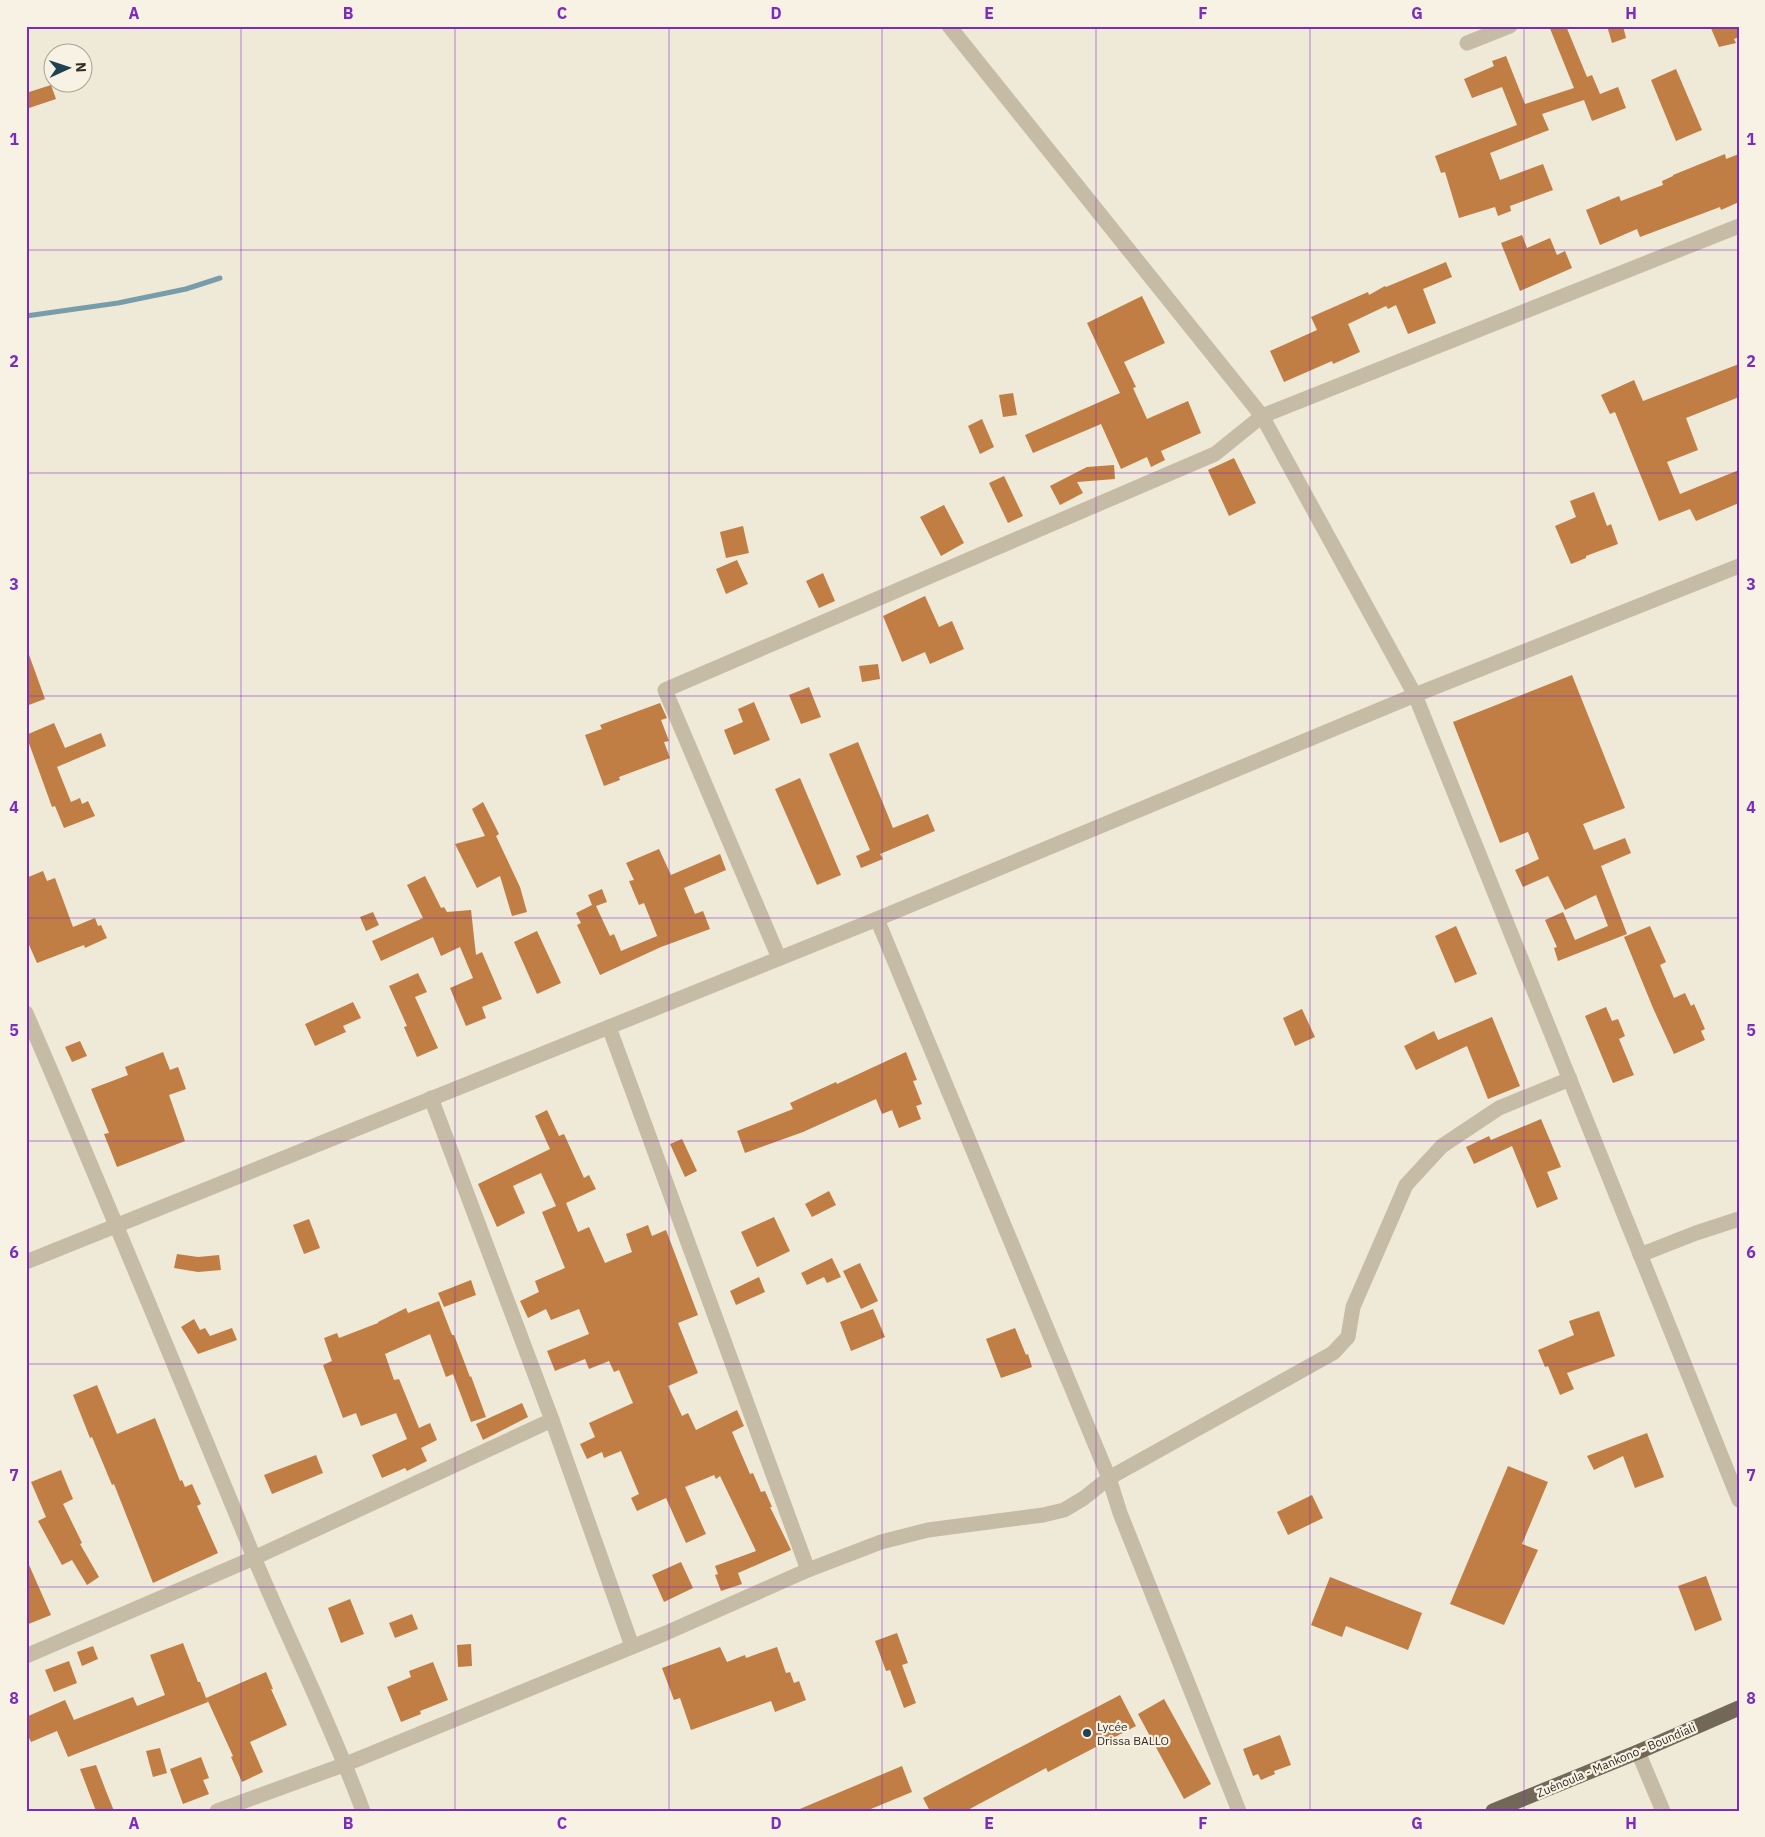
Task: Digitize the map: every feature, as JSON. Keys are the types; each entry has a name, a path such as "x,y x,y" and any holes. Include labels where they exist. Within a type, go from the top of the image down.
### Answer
{"main road":[{"name":"Zuénoula - Mankono - Boundiali","path":"1493,1811 1638,1752 1739,1708"}],"street":[{"path":"949,26 1262,416 1415,695 1739,1500"},
{"path":"1468,43 1510,26"},
{"path":"779,958 665,690 1215,454 1262,416 1739,226"},
{"path":"26,1262 877,919 1415,695 1739,566"},
{"path":"877,919 1108,1478 1239,1811"},
{"path":"26,1013 117,1224 254,1558 346,1764 363,1811"},
{"path":"609,1027 808,1570"},
{"path":"217,1811 346,1764 666,1633 808,1570 881,1542 928,1530 1043,1516 1064,1510 1084,1498 1108,1478 1334,1353 1348,1337 1353,1307 1406,1185 1442,1146 1499,1108 1570,1079"},
{"path":"431,1098 552,1420 632,1646"},
{"path":"1640,1255 1696,1233 1739,1219"},
{"path":"26,1656 254,1558 552,1420"},
{"path":"1638,1752 1663,1811"}],"building":[{"path":"1549,26 1566,26 1587,77 1592,75 1600,94 1618,87 1626,108 1592,121 1584,100 1542,114 1549,130 1490,153 1500,180 1543,164 1553,190 1510,206 1511,211 1498,216 1495,207 1459,218 1445,172 1441,173 1435,156 1517,125 1502,87 1472,98 1464,79 1494,66 1492,61 1506,56 1525,104 1574,88"},
{"path":"1607,26 1623,26 1626,38 1612,43"},
{"path":"1710,26 1739,26 1739,37 1734,39 1736,43 1719,47"},
{"path":"1676,69 1702,130 1676,141 1651,80"},
{"path":"42,88 42,92 54,92 56,99 26,109 26,93"},
{"path":"1725,154 1726,159 1739,154 1739,202 1721,210 1720,207 1640,237 1637,229 1600,245 1586,210 1619,196 1621,201 1663,185 1662,181 1673,175"},
{"path":"1522,235 1527,248 1550,238 1557,255 1565,251 1572,268 1520,291 1501,243"},
{"path":"1446,262 1452,277 1423,289 1436,323 1408,334 1396,305 1388,309 1386,306 1348,324 1360,352 1333,364 1332,361 1284,382 1270,351 1317,330 1311,317 1368,292 1369,295 1385,286"},
{"path":"1142,296 1165,343 1124,362 1136,387 1133,388 1147,419 1188,401 1201,433 1161,451 1165,460 1151,467 1147,457 1121,469 1101,424 1033,453 1025,435 1120,393 1087,323"},
{"path":"1739,364 1739,397 1686,418 1698,450 1667,462 1680,494 1739,470 1739,503 1696,521 1690,509 1659,521 1615,412 1610,414 1601,395 1634,380 1643,401"},
{"path":"1013,393 1017,415 1003,417 999,395"},
{"path":"982,419 994,447 980,454 968,426"},
{"path":"1234,458 1256,503 1229,516 1208,470"},
{"path":"1114,465 1115,479 1077,482 1083,493 1060,505 1050,486 1087,467"},
{"path":"1004,476 1023,516 1008,523 989,483"},
{"path":"1594,492 1607,526 1611,524 1618,544 1571,564 1555,526 1576,517 1570,501"},
{"path":"944,505 964,543 941,556 920,517"},
{"path":"743,526 749,553 726,558 720,532"},
{"path":"737,560 748,584 726,594 716,569"},
{"path":"823,573 835,601 819,608 806,581"},
{"path":"925,596 939,627 952,621 964,649 930,664 925,652 902,662 883,616"},
{"path":"28,652 45,699 26,706 26,653"},
{"path":"878,664 880,679 862,682 859,666"},
{"path":"1572,675 1625,808 1583,824 1594,850 1625,838 1631,853 1601,866 1627,934 1558,961 1554,948 1557,947 1545,920 1563,912 1575,940 1608,926 1596,895 1565,910 1548,876 1523,887 1515,870 1539,859 1528,832 1500,843 1453,722"},
{"path":"809,687 821,717 801,724 789,695"},
{"path":"754,702 770,740 734,755 724,730 743,722 738,709"},
{"path":"660,703 667,718 661,720 669,741 664,742 670,758 619,777 620,780 604,786 585,735 602,729 600,725"},
{"path":"54,723 65,748 101,733 106,746 57,767 71,802 80,798 82,804 88,801 95,816 64,828 55,806 52,807 26,735"},
{"path":"858,742 893,828 928,814 935,831 880,854 883,859 861,868 856,856 870,850 829,754"},
{"path":"800,778 841,875 817,885 775,789"},
{"path":"483,802 499,834 496,836 520,887 527,912 512,916 500,876 477,888 455,844 485,836 472,809"},
{"path":"659,849 671,875 720,854 726,870 684,888 695,914 703,911 710,929 661,947 600,975 577,925 581,923 576,913 592,905 588,895 602,889 607,902 596,906 610,936 614,934 621,951 657,936 660,943 644,903 639,905 629,881 634,880 626,863"},
{"path":"43,871 47,881 55,878 73,927 95,918 98,926 101,925 107,938 85,948 84,945 37,963 26,938 26,878"},
{"path":"425,876 441,908 444,907 447,912 471,910 476,955 482,952 502,999 482,1007 486,1018 466,1026 450,988 473,978 460,947 441,956 433,937 381,961 372,941 423,918 407,885"},
{"path":"373,912 379,925 366,931 360,917"},
{"path":"1456,926 1477,974 1455,983 1435,936"},
{"path":"1650,926 1666,962 1660,965 1674,998 1685,993 1691,1006 1694,1004 1705,1029 1701,1031 1705,1040 1674,1054 1624,937"},
{"path":"537,931 561,983 537,994 514,942"},
{"path":"418,973 427,992 415,997 438,1048 417,1057 404,1027 407,1026 389,986"},
{"path":"353,1002 361,1018 343,1026 346,1032 315,1046 305,1024"},
{"path":"1606,1007 1612,1021 1618,1019 1625,1036 1619,1039 1634,1075 1613,1083 1585,1016"},
{"path":"1302,1009 1315,1037 1295,1046 1283,1018"},
{"path":"1492,1017 1520,1086 1488,1099 1467,1046 1416,1070 1404,1046 1434,1031 1438,1040"},
{"path":"80,1041 87,1056 72,1062 65,1047"},
{"path":"163,1052 170,1070 178,1067 186,1089 169,1095 185,1141 117,1167 104,1134 109,1133 91,1089 128,1075 125,1067"},
{"path":"906,1052 917,1080 913,1081 922,1104 916,1106 921,1119 899,1128 892,1110 882,1114 876,1099 803,1132 745,1153 737,1131 793,1109 790,1103 836,1082 837,1084"},
{"path":"547,1110 559,1136 564,1134 584,1178 589,1175 596,1189 566,1203 578,1232 589,1227 605,1263 632,1252 626,1234 648,1225 652,1236 666,1230 698,1315 678,1323 698,1373 668,1386 682,1416 688,1413 696,1430 737,1410 744,1426 732,1432 750,1474 753,1473 761,1492 765,1491 772,1507 770,1507 791,1550 738,1573 742,1584 721,1591 715,1575 718,1574 715,1566 756,1551 720,1476 716,1479 714,1475 685,1487 706,1534 686,1543 666,1498 637,1511 631,1498 639,1494 621,1451 604,1458 602,1452 587,1459 580,1444 595,1437 589,1423 633,1403 619,1370 614,1372 609,1361 589,1369 585,1359 555,1371 547,1351 589,1334 579,1309 551,1320 546,1309 528,1318 520,1301 539,1292 535,1281 565,1268 542,1212 556,1206 541,1173 513,1186 525,1213 497,1227 478,1184 550,1149 535,1116"},
{"path":"1541,1119 1561,1167 1547,1172 1558,1199 1537,1208 1512,1146 1474,1164 1466,1147 1489,1136 1491,1140"},
{"path":"682,1139 697,1171 685,1177 670,1144"},
{"path":"829,1191 836,1205 812,1217 805,1204"},
{"path":"774,1217 790,1251 757,1267 741,1232"},
{"path":"309,1219 320,1248 304,1254 293,1225"},
{"path":"177,1254 198,1257 219,1255 221,1270 198,1272 174,1268"},
{"path":"832,1258 841,1277 827,1283 824,1277 807,1285 801,1273"},
{"path":"860,1263 878,1301 861,1309 843,1271"},
{"path":"759,1277 765,1292 736,1305 730,1291"},
{"path":"471,1280 476,1295 444,1307 438,1293"},
{"path":"439,1301 486,1417 471,1422 453,1374 446,1377 430,1334 385,1354 394,1380 399,1379 419,1428 430,1423 437,1440 421,1448 427,1461 407,1471 405,1468 382,1478 372,1455 407,1439 396,1413 361,1426 356,1413 343,1418 323,1365 332,1361 324,1338 337,1333 339,1338 378,1323 406,1308 408,1313"},
{"path":"873,1309 885,1337 851,1351 840,1322"},
{"path":"1599,1311 1615,1356 1567,1373 1574,1389 1560,1395 1548,1366 1545,1367 1538,1350 1574,1335 1569,1321"},
{"path":"194,1319 200,1330 205,1328 210,1336 232,1328 237,1340 198,1354 181,1327"},
{"path":"1015,1328 1026,1355 1028,1354 1032,1367 1001,1378 986,1339"},
{"path":"97,1385 117,1434 155,1418 180,1481 182,1480 185,1487 192,1484 201,1504 197,1506 218,1553 153,1583 114,1484 112,1485 92,1437 90,1438 73,1395"},
{"path":"522,1403 528,1417 483,1440 476,1424"},
{"path":"1647,1433 1664,1477 1635,1488 1623,1456 1594,1470 1587,1456"},
{"path":"316,1455 323,1473 272,1494 264,1475"},
{"path":"1508,1466 1548,1482 1522,1544 1538,1550 1504,1625 1450,1604"},
{"path":"61,1470 73,1499 63,1504 82,1543 80,1544 99,1577 87,1585 72,1560 62,1565 38,1521 46,1517 31,1482"},
{"path":"1312,1495 1323,1518 1288,1535 1277,1512"},
{"path":"26,1558 51,1615 26,1625"},
{"path":"681,1562 693,1588 664,1602 652,1575"},
{"path":"1706,1576 1722,1620 1695,1631 1678,1586"},
{"path":"1330,1577 1422,1613 1408,1650 1346,1626 1342,1637 1311,1625"},
{"path":"350,1599 364,1634 341,1643 328,1608"},
{"path":"412,1614 418,1629 395,1638 389,1623"},
{"path":"897,1633 908,1663 902,1665 916,1703 904,1708 890,1670 886,1671 875,1641"},
{"path":"183,1643 206,1698 266,1672 273,1689 271,1689 287,1725 250,1742 263,1772 242,1782 231,1757 233,1756 207,1699 208,1702 68,1757 57,1731 31,1742 26,1731 26,1717 65,1700 74,1720 133,1697 137,1706 165,1695 150,1655"},
{"path":"471,1644 472,1666 458,1667 457,1645"},
{"path":"93,1646 98,1659 82,1666 77,1652"},
{"path":"720,1647 727,1662 745,1655 746,1658 777,1647 786,1673 790,1672 794,1683 799,1681 806,1700 775,1712 771,1701 691,1730 680,1698 674,1700 662,1668"},
{"path":"69,1661 77,1683 54,1692 45,1670"},
{"path":"433,1662 448,1700 420,1711 421,1714 401,1722 387,1687 411,1677 409,1671"},
{"path":"1120,1695 1136,1726 1048,1772 1046,1768 966,1811 930,1811 923,1798"},
{"path":"1164,1699 1211,1784 1184,1799 1138,1714"},
{"path":"1280,1735 1291,1765 1274,1771 1275,1774 1261,1780 1258,1774 1253,1776 1243,1749"},
{"path":"160,1748 167,1773 153,1777 146,1751"},
{"path":"201,1757 209,1778 203,1780 209,1794 183,1804 170,1769"},
{"path":"96,1765 114,1811 96,1811 80,1769"},
{"path":"902,1766 912,1792 866,1811 795,1811"}],"waterway":[{"path":"26,316 118,303 186,289 220,278"}],"place":[{"name":"Lycée Drissa BALLO","path":"1087,1733"}]}
